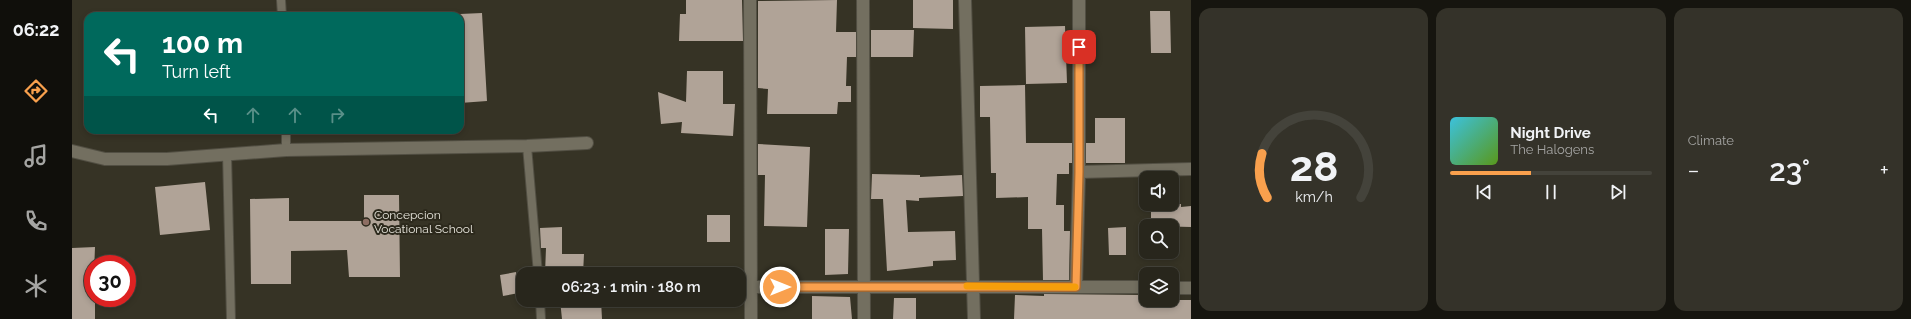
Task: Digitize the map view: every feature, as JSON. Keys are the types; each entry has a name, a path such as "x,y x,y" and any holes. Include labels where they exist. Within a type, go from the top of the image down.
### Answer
{"street":[{"path":"750,0 751,319"},
{"path":"863,0 864,319"},
{"path":"965,0 974,319"},
{"path":"1076,287 1079,172 1079,0"},
{"path":"72,152 104,159 167,159 286,150 527,146 587,143"},
{"path":"1079,172 1191,169"},
{"path":"752,288 973,286 1139,287"},
{"path":"1179,288 1191,288"}],"lane":[{"path":"282,0 282,12"},
{"path":"286,134 286,150"},
{"path":"527,146 537,267"},
{"path":"227,154 231,319"},
{"path":"540,307 541,319"}],"building":[{"path":"686,0 742,0 743,41 679,41 680,14 686,14"},
{"path":"837,0 836,32 856,32 856,57 847,57 846,86 851,86 851,102 838,102 837,114 767,114 768,89 758,88 758,1"},
{"path":"913,0 953,0 953,29 913,28"},
{"path":"1150,11 1170,11 1171,53 1151,53"},
{"path":"482,13 487,101 464,103 464,14"},
{"path":"1065,26 1067,83 1026,84 1025,27"},
{"path":"871,30 914,30 913,57 871,57"},
{"path":"687,71 723,71 723,104 735,104 733,136 681,133 682,122 661,124 658,92 686,102"},
{"path":"1025,85 1026,143 1072,143 1072,163 1069,163 1069,174 1057,174 1056,205 1064,205 1064,231 1070,231 1069,280 1043,280 1042,229 1028,229 1028,197 996,198 996,173 991,173 990,117 980,117 980,86"},
{"path":"1095,118 1125,118 1125,163 1086,163 1086,143 1095,143"},
{"path":"758,144 810,147 807,227 764,226 765,175 758,175"},
{"path":"872,174 920,175 920,177 962,175 963,196 919,198 919,201 906,200 908,232 955,231 956,260 933,261 933,266 887,271 883,199 871,199"},
{"path":"205,182 210,230 160,235 155,187"},
{"path":"364,195 399,195 400,277 349,277 347,250 291,251 291,284 251,284 250,199 289,198 289,221 364,221"},
{"path":"1179,204 1181,204 1181,207 1191,206 1191,227 1179,227 1179,219 1151,219 1151,211 1179,211"},
{"path":"707,215 730,215 730,242 707,242"},
{"path":"562,227 562,254 584,254 583,267 545,267 546,248 541,248 540,228"},
{"path":"1126,227 1126,255 1109,255 1108,228"},
{"path":"825,229 849,229 848,274 825,275"},
{"path":"95,247 95,255 84,255 84,307 95,307 95,319 72,319 72,248"},
{"path":"516,272 516,294 503,296 500,275"},
{"path":"1044,294 1139,295 1139,307 1179,307 1179,300 1191,300 1191,319 1014,319 1015,295 1044,296"},
{"path":"812,296 850,297 852,319 812,319"},
{"path":"894,298 916,298 916,319 893,319"},
{"path":"561,307 601,307 602,319 562,319"}],"slow traffic":[{"path":"967,286 1075,287"}],"place":[{"name":"Concepcion Vocational School","path":"366,222"}],"route":[{"path":"780,287 1076,287 1079,172 1079,47"}]}
